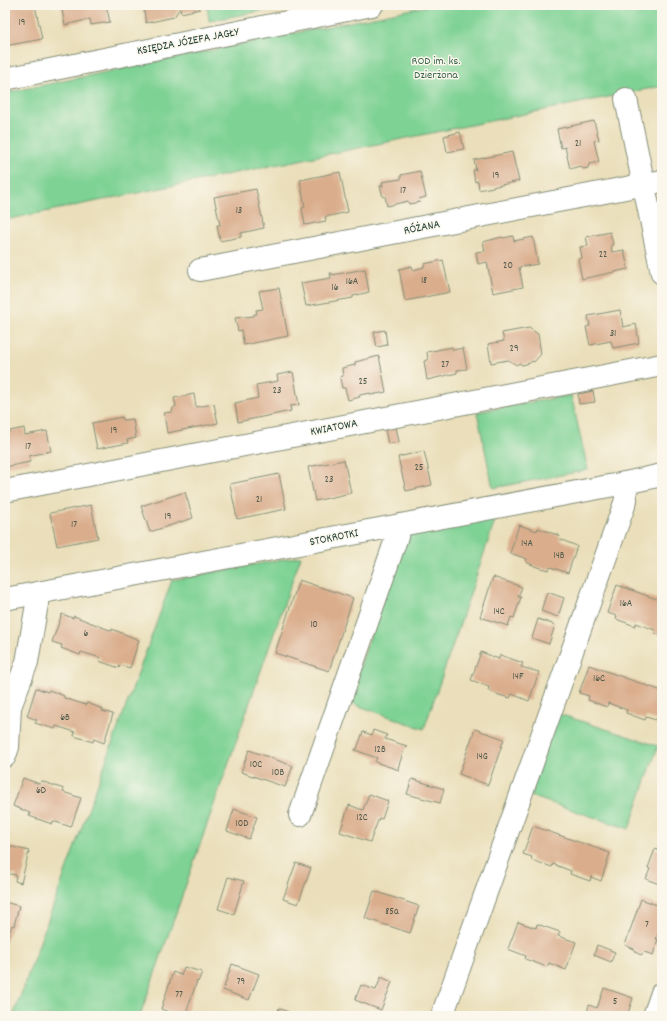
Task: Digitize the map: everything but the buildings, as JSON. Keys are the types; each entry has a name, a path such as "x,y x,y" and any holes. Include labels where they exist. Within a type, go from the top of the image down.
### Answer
{"street":[{"name":"KSIĘDZA JÓZEFA JAGŁY","path":"5,79 372,5"},
{"path":"626,99 653,183 662,273"},
{"name":"RÓŻANA","path":"200,270 653,183"},
{"name":"KWIATOWA","path":"5,491 662,365"},
{"name":"STOKROTKI","path":"5,599 625,484 662,475"},
{"path":"442,1016 626,500 625,484"},
{"path":"300,815 401,525"},
{"path":"5,756 8,747 10,707 27,662 38,604 38,592"},
{"path":"654,1016 662,994"}],"green space":[{"path":"207,5 291,5 209,21"},
{"name":"ROD im. ks. Dzierżona","path":"432,5 662,5 662,86 5,220 5,93"},
{"path":"571,395 588,470 493,488 477,412"},
{"path":"496,518 424,729 348,702 405,533"},
{"path":"301,556 140,1016 13,1016 172,580"},
{"path":"556,713 658,746 629,829 530,796"}]}
